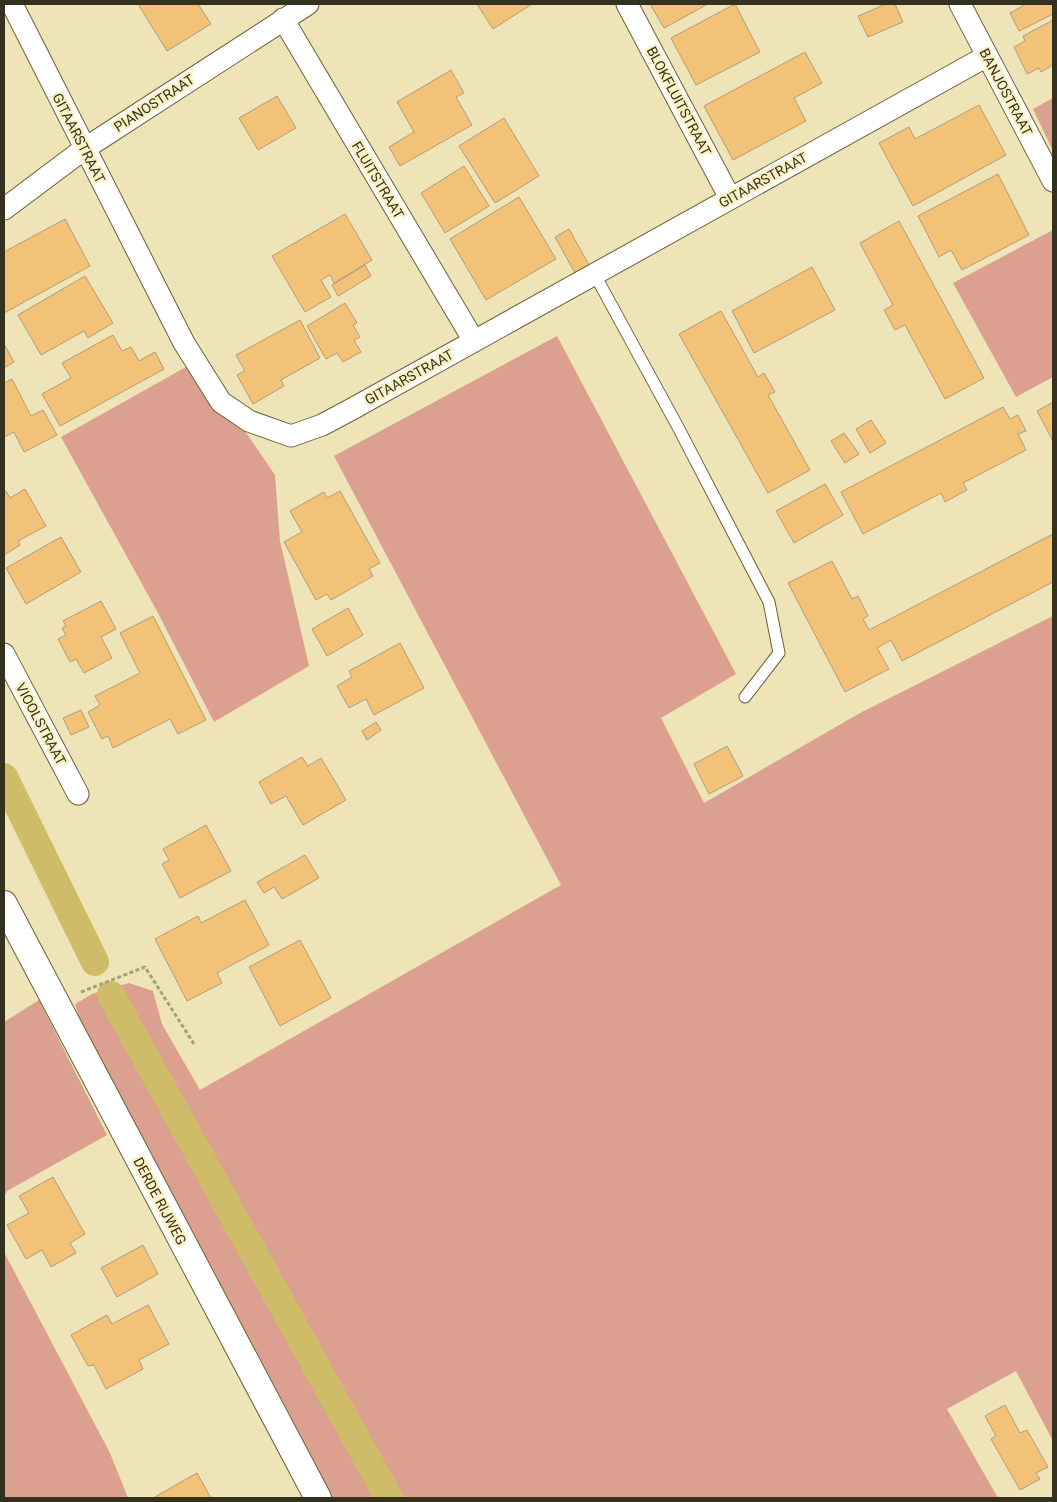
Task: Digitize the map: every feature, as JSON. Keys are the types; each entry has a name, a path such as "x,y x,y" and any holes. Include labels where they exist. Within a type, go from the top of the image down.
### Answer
{"street":[{"name":"GITAARSTRAAT","path":"12,4 184,343 221,402 249,421 291,436 322,425 987,56"},
{"name":"PIANOSTRAAT","path":"4,209 84,148 308,4"},
{"name":"BLOKFLUITSTRAAT","path":"627,4 730,198"},
{"name":"BANJOSTRAAT","path":"960,4 1053,181"},
{"name":"FLUITSTRAAT","path":"283,19 474,341"},
{"name":"VIOOLSTRAAT","path":"4,654 78,794"},
{"name":"DERDE RIJWEG","path":"4,904 318,1498"}],"lane":[{"path":"595,275 679,429 769,602 779,653 745,697"}],"path":[{"path":"55,1002 145,967 194,1044"}],"shaded area":[{"path":"1053,98 1053,151 1033,109"},
{"path":"1053,230 1053,377 1016,397 953,283"},
{"path":"557,336 736,674 661,718 704,803 860,713 1053,616 1053,1441 1016,1371 947,1409 998,1498 329,1498 81,1023 75,1004 92,994 129,983 153,991 162,1024 200,1090 561,885 334,456"},
{"path":"186,367 212,405 245,431 275,475 280,541 309,666 214,722 158,613 61,437"},
{"path":"39,1000 107,1135 7,1191 4,1197 4,1022"},
{"path":"4,1252 110,1453 128,1498 4,1498"}],"building":[{"path":"138,4 198,4 211,24 167,51"},
{"path":"477,4 532,4 493,29"},
{"path":"650,4 708,4 664,28"},
{"path":"735,4 760,52 696,85 671,38"},
{"path":"886,4 895,4 903,22 868,37 858,16"},
{"path":"1022,4 1053,4 1053,14 1019,31 1010,13 1023,6"},
{"path":"1053,20 1053,65 1041,72 1039,68 1027,74 1014,47 1025,41 1023,36"},
{"path":"805,52 822,83 794,98 806,121 733,160 704,106"},
{"path":"451,70 464,93 456,97 472,125 400,166 389,147 414,132 397,102"},
{"path":"277,96 296,128 258,150 239,118"},
{"path":"979,105 1006,155 913,206 879,143 909,127 915,139"},
{"path":"504,118 539,176 495,203 459,146"},
{"path":"464,166 489,206 445,233 421,193"},
{"path":"998,174 1029,235 962,270 951,250 939,257 918,216"},
{"path":"519,197 556,259 486,300 450,239"},
{"path":"345,214 372,260 334,283 330,275 321,280 331,297 305,312 272,256"},
{"path":"65,219 90,266 4,313 4,252"},
{"path":"899,221 984,378 945,399 905,325 895,330 884,310 893,305 860,243"},
{"path":"569,229 589,265 575,273 555,237"},
{"path":"365,265 371,276 338,296 332,285"},
{"path":"812,267 835,310 754,353 732,311"},
{"path":"85,276 113,323 88,338 84,331 41,355 18,315"},
{"path":"345,303 357,323 353,325 360,337 354,340 361,352 343,362 337,353 326,359 307,326"},
{"path":"721,311 758,377 764,373 775,392 768,395 810,470 768,493 679,334"},
{"path":"300,320 320,358 281,380 284,386 253,404 237,375 245,371 236,355"},
{"path":"113,335 122,351 131,347 139,361 155,352 164,369 60,426 42,394 71,378 62,363"},
{"path":"4,344 14,362 4,368"},
{"path":"12,379 31,416 43,410 57,435 24,452 14,432 4,437 4,383"},
{"path":"1053,402 1053,441 1037,411"},
{"path":"1003,407 1010,419 1018,415 1026,431 1018,434 1026,450 963,483 967,490 945,502 941,493 863,534 841,492"},
{"path":"871,420 886,443 870,453 856,429"},
{"path":"844,433 859,454 845,463 831,441"},
{"path":"825,484 843,515 794,543 776,511"},
{"path":"25,489 46,526 18,541 20,545 4,555 4,492 6,491 10,498"},
{"path":"340,491 380,563 369,569 373,576 331,600 327,594 316,600 284,542 302,532 290,511 324,492 327,498"},
{"path":"1053,534 1053,582 902,661 891,640 877,648 889,669 845,692 788,583 832,561 852,599 858,596 868,616 863,619 869,630"},
{"path":"61,537 81,572 26,604 6,568"},
{"path":"101,601 116,629 101,637 112,658 84,673 76,659 70,662 58,639 66,635 62,628 66,626 63,621"},
{"path":"348,608 363,635 327,656 312,629"},
{"path":"153,616 206,720 178,734 170,719 113,748 108,736 102,739 88,712 100,705 95,696 140,673 120,633"},
{"path":"400,643 424,688 374,715 366,699 349,708 337,686 352,677 349,671"},
{"path":"81,710 89,727 71,735 63,718"},
{"path":"376,722 381,730 367,740 362,731"},
{"path":"727,746 743,776 709,794 694,764"},
{"path":"302,757 308,766 321,758 346,800 303,825 286,796 271,804 259,782"},
{"path":"206,825 231,871 180,898 162,864 169,860 163,849"},
{"path":"305,855 319,878 282,899 274,887 264,893 257,882"},
{"path":"245,900 269,945 217,973 222,983 187,1001 155,939 198,916 201,923"},
{"path":"300,940 331,998 280,1026 249,967"},
{"path":"53,1177 85,1234 70,1243 76,1253 51,1267 42,1250 26,1259 7,1225 29,1213 19,1196"},
{"path":"143,1245 158,1274 117,1297 101,1268"},
{"path":"148,1305 169,1344 139,1360 143,1369 106,1389 94,1365 88,1366 71,1335 107,1315 112,1324"},
{"path":"1005,1405 1020,1433 1027,1430 1048,1467 1036,1473 1040,1479 1020,1490 991,1439 996,1436 985,1416"},
{"path":"197,1473 211,1498 153,1498"}],"waterway":[{"path":"4,777 95,962"},
{"path":"111,995 389,1498"}]}
